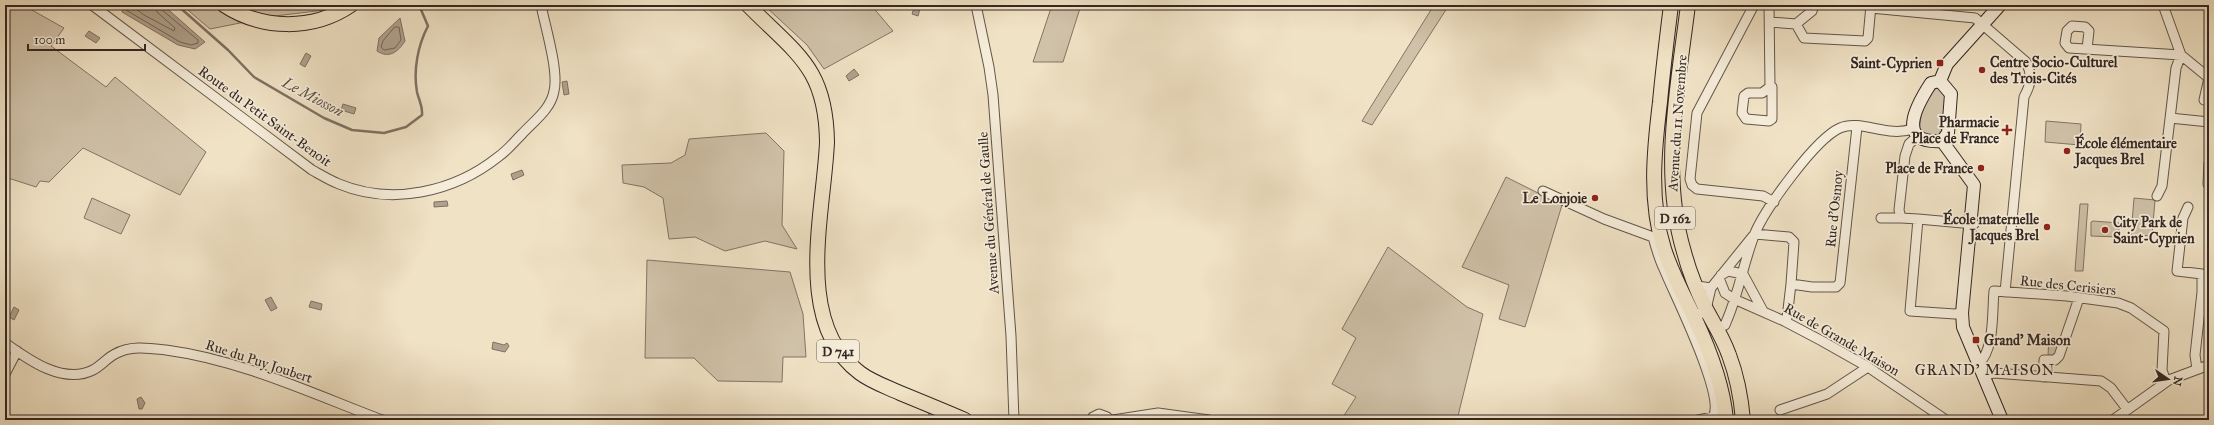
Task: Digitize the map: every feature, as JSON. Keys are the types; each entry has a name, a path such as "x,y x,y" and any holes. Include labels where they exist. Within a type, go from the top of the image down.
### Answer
{"main road":[{"path":"224,5 258,20 286,25 318,21 351,5"},
{"name":"D 741","path":"748,5 799,55 814,76 821,92 826,119 828,142 817,276 820,305 835,345 849,364 872,380 965,420"},
{"name":"Avenue du 11 Novembre","path":"1671,5 1654,157 1654,189 1657,220 1664,249 1691,321 1718,376 1724,401 1726,420"},
{"name":"Avenue du 11 Novembre","path":"1688,5 1676,103 1671,194 1678,232 1697,286 1706,309 1717,328 1735,372 1740,391 1743,420"}],"street":[{"name":"Route du Petit Saint-Benoit","path":"92,5 312,170 339,184 381,195 429,191 448,187 466,179 500,156 548,107 555,90 555,76 540,5"},
{"name":"Avenue du Général de Gaulle","path":"976,5 989,67 993,95 1011,336 1014,420"},
{"path":"1754,5 1696,113 1690,179 1692,185 1696,188 1763,196 1774,202"},
{"path":"1770,5 1770,87 1772,88 1772,119 1769,121 1746,119 1742,113 1744,96 1748,93 1762,93 1770,87"},
{"path":"1770,22 1796,24 1812,11 1814,5"},
{"path":"1940,81 1948,64 2000,5"},
{"path":"2162,5 2182,55 2209,78 2206,100 2194,99"},
{"path":"1796,24 1804,38 1864,41 1868,38 1871,7 1976,18 1982,25 2026,62 2031,75 2031,81 2024,97 2005,292"},
{"path":"2087,49 2182,55"},
{"path":"2157,196 2162,186 2176,68 2182,55"},
{"path":"1940,81 1951,94 1952,106 1948,133 1942,141"},
{"path":"1901,218 1899,210 1905,156 1914,133 1912,120 1925,92 1931,83 1940,81"},
{"path":"2170,118 2209,122"},
{"path":"1691,321 1706,309 1711,288 1755,234 1774,202 1817,146 1839,129 1857,127 1895,133 1914,133 1942,141 1974,185 1972,224 1962,313 1963,327 2002,420"},
{"name":"Rue d'Osmoy","path":"1791,284 1830,288 1836,287 1840,283 1857,127"},
{"path":"2208,184 2209,162"},
{"path":"1543,191 1604,219 1652,238 1663,268 1691,321 1715,401 1716,410 1713,417 1698,420"},
{"path":"2188,207 2183,218 2177,271 2202,274 2205,292 2195,355 2197,369"},
{"path":"1881,218 1918,219 1972,224"},
{"path":"1918,219 1910,311 1962,313"},
{"path":"1691,321 1717,328 1725,325 1755,234"},
{"path":"1755,234 1789,237 1794,242 1787,318 1784,321"},
{"path":"1720,276 1728,271 1743,274"},
{"name":"Rue de Grande Maison","path":"1743,274 1763,311"},
{"path":"1720,276 1725,293 1734,299"},
{"path":"1697,286 1711,288"},
{"name":"Rue des Cerisiers","path":"1978,364 1983,360 1989,346 1994,291 2079,298 2125,305 2163,329 2165,334 2162,372 2166,382"},
{"path":"2043,377 2044,360 2055,360 2059,356 2079,298"},
{"name":"Rue de Grande Maison","path":"1734,299 1784,321 1868,367 1946,420"},
{"name":"Rue du Puy Joubert","path":"5,343 44,367 60,373 78,375 94,370 116,353 130,348 173,351 215,359 266,375 382,420"},
{"path":"5,374 17,351"},
{"path":"2113,420 2166,382 2209,365"},
{"path":"1780,410 1827,394 1868,367"},
{"path":"1983,376 1994,373 2105,383 2127,409"},
{"path":"1113,420 1158,413 1209,420"},
{"path":"1094,420 1093,417 1099,414 1107,417 1109,420"}],"shaded area":[{"path":"5,5 23,5 64,28 51,46 106,87 115,77 206,152 180,195 83,148 49,182 40,181 36,187 5,177"},
{"path":"182,5 334,5 325,10 275,16 210,29"},
{"path":"764,5 871,5 893,31 824,69 807,45"},
{"path":"1052,5 1081,5 1063,62 1033,62"},
{"path":"1434,5 1449,5 1372,125 1362,121"},
{"path":"1937,88 1942,89 1946,95 1941,135 1936,136 1920,133 1920,122 1923,109 1929,96"},
{"path":"2046,121 2081,124 2080,145 2045,142"},
{"path":"766,133 784,151 782,225 797,249 765,241 725,251 695,237 669,239 663,198 644,187 623,183 622,165 671,163 685,155 689,139"},
{"path":"1506,177 1562,205 1525,327 1499,319 1509,285 1462,267"},
{"path":"92,198 130,215 121,234 84,218"},
{"path":"2134,198 2155,200 2152,236 2131,235"},
{"path":"2080,204 2088,204 2083,271 2075,271"},
{"name":"City Park de Saint-Cyprien","path":"2091,222 2119,223 2119,237 2091,236"},
{"path":"1388,247 1467,307 1483,314 1457,420 1341,420 1356,397 1332,384 1356,338 1342,329"},
{"path":"647,260 790,272 803,314 806,357 783,357 782,382 718,381 694,358 645,358"},
{"path":"2062,334 2065,334 2056,356 2048,355 2049,338 2061,339"},
{"path":"929,413 931,413 954,420 926,420"}],"water":[{"path":"123,5 163,5 205,42 195,49 178,45 122,12"},
{"path":"915,5 921,5 918,16 912,14"},
{"path":"400,18 405,41 393,53 385,54 377,51 379,38"},
{"path":"89,31 100,38 96,43 85,36"},
{"path":"306,53 311,56 305,67 300,64"},
{"path":"854,69 859,75 849,81 846,76"},
{"path":"567,81 569,94 564,95 562,82"},
{"path":"343,104 356,108 354,114 341,110"},
{"path":"522,170 524,175 513,180 511,174"},
{"path":"447,201 448,206 434,207 434,202"},
{"path":"271,297 277,308 271,311 265,300"},
{"path":"311,301 322,304 321,310 309,307"},
{"path":"14,307 19,310 14,320 9,317"},
{"path":"493,342 504,345 507,343 509,346 505,352 492,349"},
{"path":"141,397 145,403 142,409 139,409 137,399"}],"waterway":[{"name":"Le Miosson","path":"177,5 228,50 254,77 324,118 352,130 384,133 406,127 422,115 416,84 416,66 419,49 428,26 419,5"}],"place":[{"name":"Saint-Cyprien","path":"1940,63"},
{"name":"Centre Socio-Culturel des Trois-Cités","path":"1982,70"},
{"name":"Pharmacie Place de France","path":"2007,130"},
{"name":"École élémentaire Jacques Brel","path":"2067,151"},
{"name":"Place de France","path":"1981,168"},
{"name":"Le Lonjoie","path":"1595,198"},
{"name":"École maternelle Jacques Brel","path":"2047,227"},
{"name":"City Park de Saint-Cyprien","path":"2105,230"},
{"name":"Grand’ Maison","path":"1976,340"}],"district":[{"name":"GRAND' MAISON","path":"1985,370"}]}
